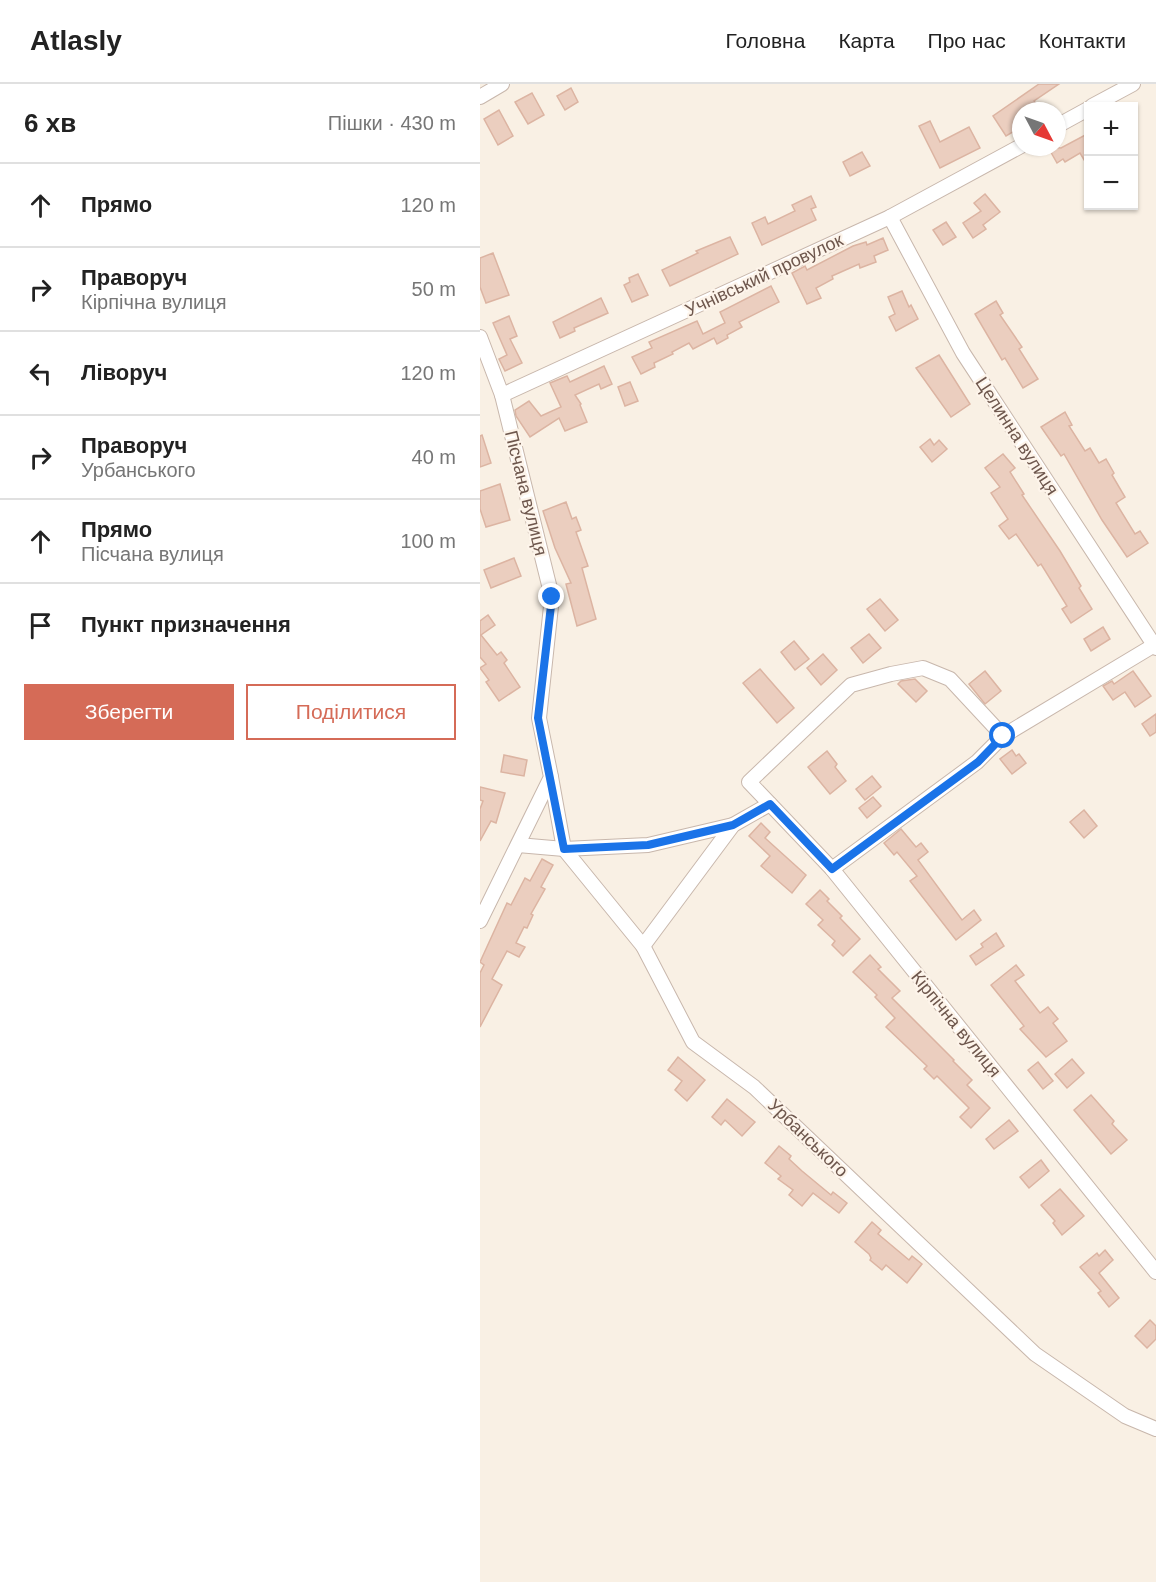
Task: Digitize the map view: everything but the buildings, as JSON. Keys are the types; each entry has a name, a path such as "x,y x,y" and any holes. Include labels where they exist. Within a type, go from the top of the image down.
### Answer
{"street":[{"path":"480,98 502,84"},
{"path":"1099,102 1133,84"},
{"path":"1066,121 1084,110"},
{"name":"Учнівський провулок","path":"502,395 890,217 1012,151"},
{"name":"Целинна вулиця","path":"890,217 963,353 1156,646"},
{"name":"Пiсчана вулиця","path":"480,337 502,395 552,597 538,718 551,777"},
{"path":"832,869 978,762 1003,736 1156,646"},
{"name":"Кiрпiчна вулиця","path":"1003,736 950,679 923,668 851,685 749,782 832,869 1156,1272"},
{"path":"480,921 551,777"},
{"name":"Урбанського","path":"551,777 564,849 643,946 693,1042 754,1087 1035,1354 1125,1416 1156,1429"},
{"path":"518,845 564,849 648,845 733,825 770,804"},
{"path":"643,946 733,825"}],"route":[{"path":"552,597 538,718 564,849 648,845 733,825 770,804 832,869 978,762 1003,736"}]}
